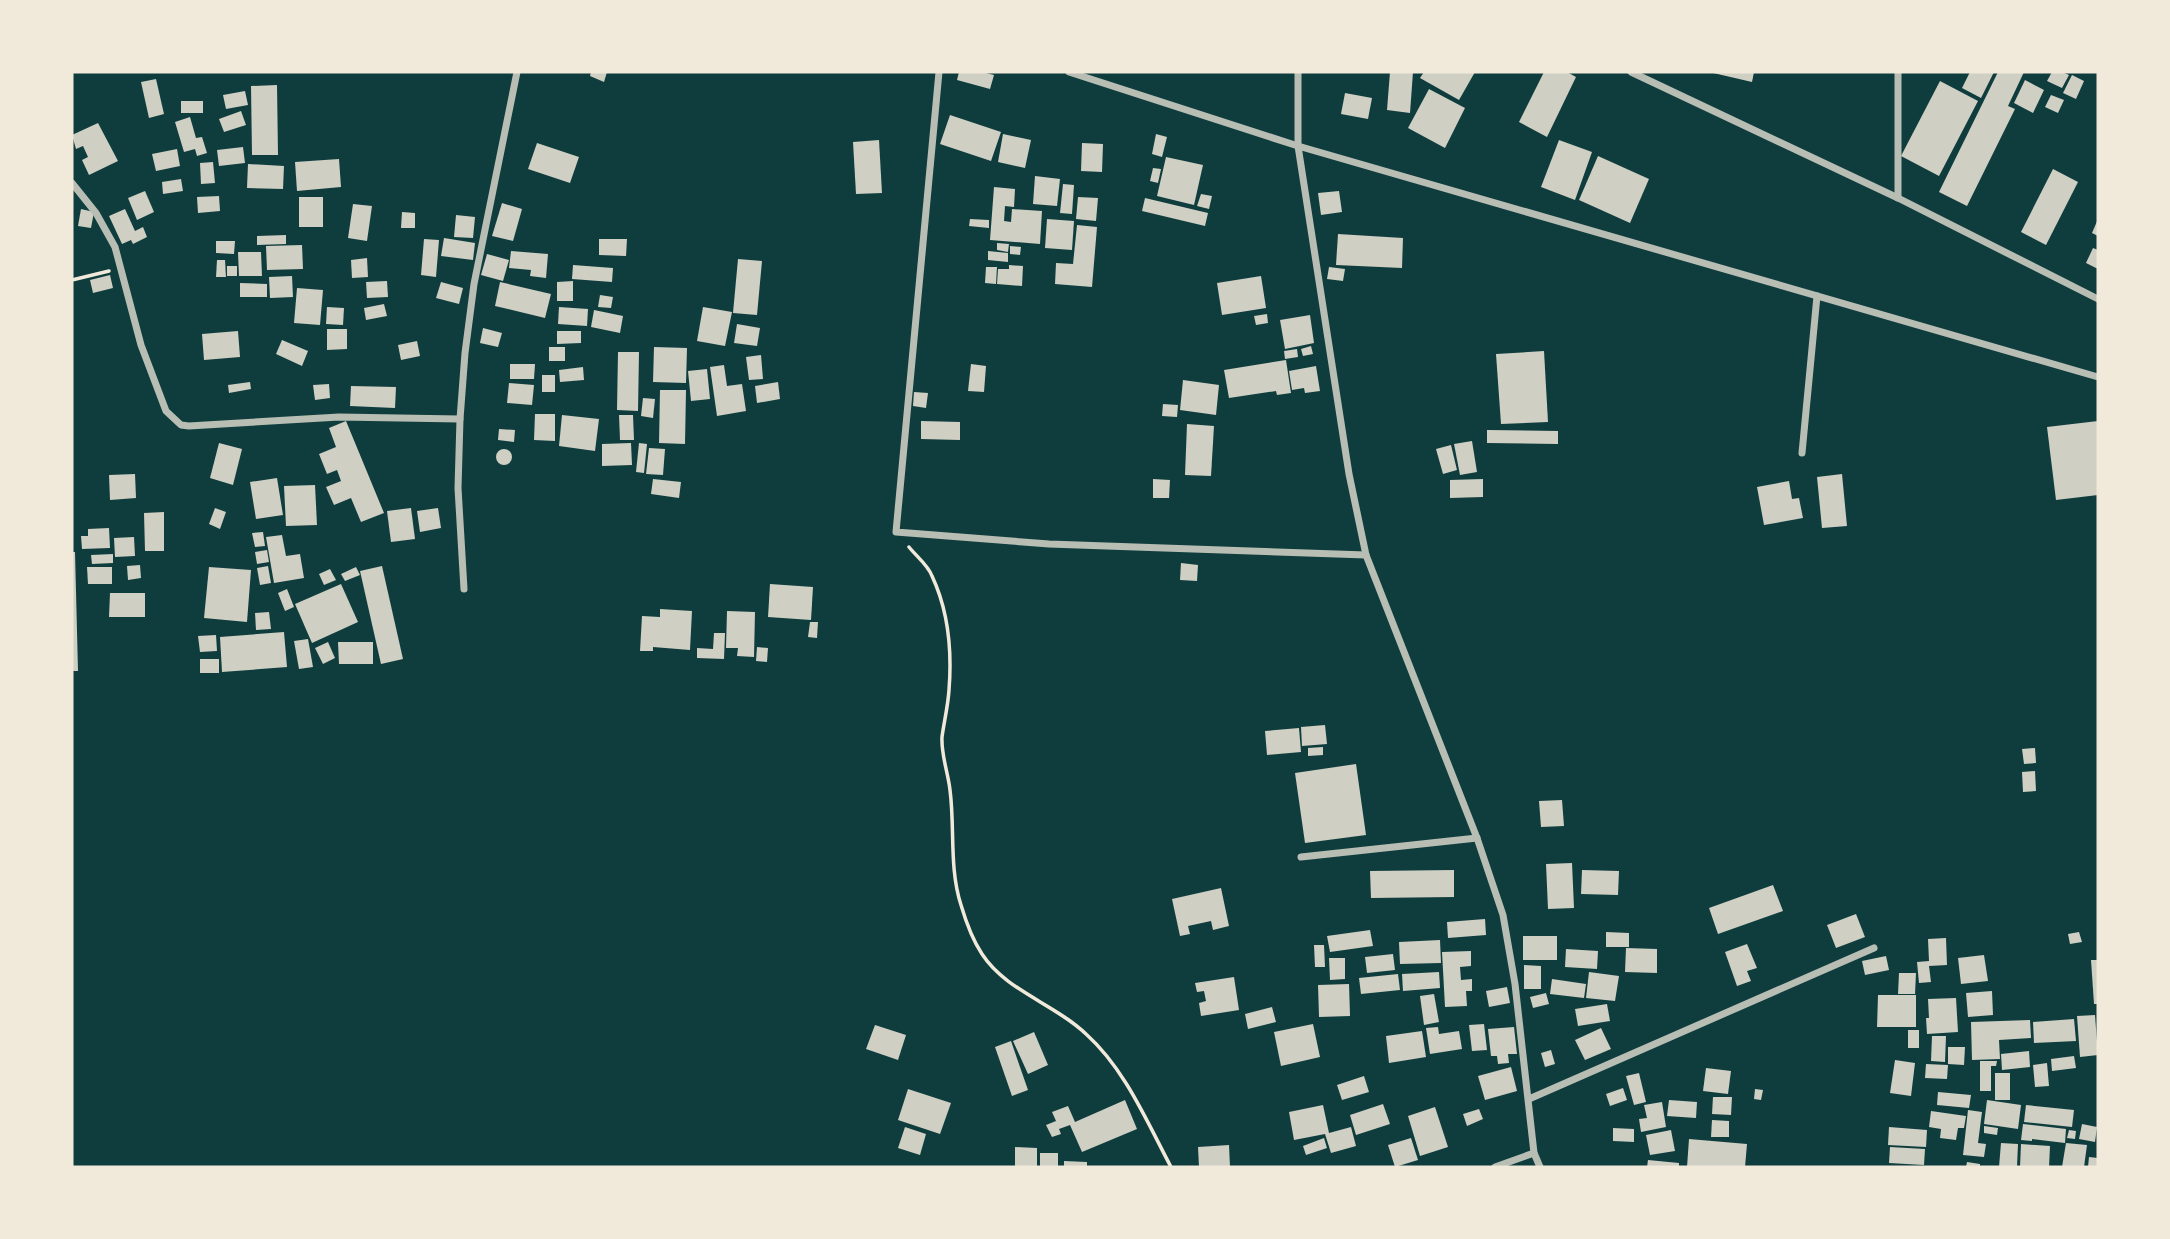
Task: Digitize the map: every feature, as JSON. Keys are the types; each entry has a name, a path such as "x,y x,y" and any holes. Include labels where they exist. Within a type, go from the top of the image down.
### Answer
{"street":[{"path":"464,589 458,488 465,353 474,284 517,72"},
{"path":"939,72 896,533 1049,544 1366,555"},
{"path":"1069,72 1298,146 2098,377"},
{"path":"1298,72 1298,146 1349,474 1366,555 1477,838 1503,915 1515,984 1534,1153 1539,1167"},
{"path":"1631,72 1898,198 2098,299"},
{"path":"1657,72 1657,84"},
{"path":"1898,72 1898,198"},
{"path":"72,184 106,229 121,268 152,378 166,411 181,425 339,418 460,419"},
{"path":"1801,453 1817,296"},
{"path":"1301,857 1477,838"},
{"path":"1529,1099 1874,948"},
{"path":"1495,1167 1534,1153"}],"path":[{"path":"72,280 121,268"},
{"path":"896,533 932,573 945,616 950,654 943,752 950,790 954,868 960,902 970,930 982,955 999,974 1068,1019 1102,1050 1121,1075 1171,1167"}],"building":[{"path":"591,72 607,72 604,82 590,76"},
{"path":"959,72 994,75 990,89 957,80"},
{"path":"1390,72 1413,72 1410,113 1387,110"},
{"path":"1424,72 1475,72 1459,100 1420,78"},
{"path":"1544,72 1567,72 1576,77 1547,137 1519,122"},
{"path":"1709,72 1754,72 1752,82"},
{"path":"1970,72 1994,72 1981,98 1962,88"},
{"path":"1998,72 2024,72 2008,106 2015,109 1967,206 1939,192"},
{"path":"2052,72 2069,75 2062,88 2047,81"},
{"path":"2072,75 2084,81 2076,99 2063,93"},
{"path":"156,79 164,114 149,118 141,82"},
{"path":"2025,80 2044,90 2033,113 2014,103"},
{"path":"1940,81 1978,101 1939,176 1901,156"},
{"path":"277,85 278,155 252,155 251,86"},
{"path":"1429,89 1465,108 1445,148 1408,128"},
{"path":"245,91 248,105 226,109 223,95"},
{"path":"1345,93 1372,98 1368,119 1341,114"},
{"path":"2051,95 2064,100 2058,113 2045,107"},
{"path":"181,101 203,101 203,113 181,113"},
{"path":"241,111 246,125 224,132 219,119"},
{"path":"950,115 1001,132 991,161 940,144"},
{"path":"190,117 196,138 202,137 207,153 197,156 195,149 184,152 175,122"},
{"path":"98,123 118,161 89,175 82,160 88,157 83,146 76,149 72,135"},
{"path":"1003,134 1031,140 1025,168 998,162"},
{"path":"1156,134 1167,137 1162,157 1152,154"},
{"path":"879,140 882,193 856,194 853,142"},
{"path":"1559,140 1592,152 1575,200 1541,187"},
{"path":"537,143 579,157 570,183 528,169"},
{"path":"1082,143 1103,144 1102,172 1081,171"},
{"path":"243,147 245,163 219,166 217,150"},
{"path":"177,149 180,166 156,171 152,154"},
{"path":"1598,156 1649,179 1630,223 1579,200"},
{"path":"1166,157 1203,165 1194,205 1157,196"},
{"path":"339,159 341,187 297,191 295,162"},
{"path":"213,162 215,183 201,184 200,163"},
{"path":"248,164 284,166 283,189 247,188"},
{"path":"1153,168 1161,169 1158,183 1150,181"},
{"path":"2053,169 2078,182 2046,245 2021,232"},
{"path":"1035,176 1060,179 1057,206 1033,204"},
{"path":"181,179 183,191 163,194 162,182"},
{"path":"1063,184 1074,185 1072,214 1060,213"},
{"path":"994,187 1015,189 1014,207 1005,206 1004,221 1011,222 1012,209 1042,211 1040,244 990,240"},
{"path":"145,191 154,212 137,220 128,198"},
{"path":"1339,191 1342,212 1321,215 1318,193"},
{"path":"1201,194 1212,196 1209,209 1197,206"},
{"path":"219,196 220,211 198,213 197,197"},
{"path":"299,197 323,197 323,227 299,227"},
{"path":"1078,197 1098,198 1096,221 1076,219"},
{"path":"1145,198 1208,213 1205,226 1142,211"},
{"path":"502,203 522,209 513,241 492,236"},
{"path":"353,204 372,206 367,241 348,238"},
{"path":"81,209 94,212 91,228 78,226"},
{"path":"125,209 135,231 143,227 147,237 133,244 131,240 122,244 109,216"},
{"path":"402,212 415,213 415,228 401,228"},
{"path":"456,215 475,217 473,238 454,237"},
{"path":"970,219 989,220 989,228 969,226"},
{"path":"1047,219 1074,221 1072,250 1045,248"},
{"path":"2098,219 2098,236 2092,233"},
{"path":"1077,225 1097,227 1092,287 1055,284 1056,263 1073,264"},
{"path":"1338,234 1403,238 1402,268 1336,265"},
{"path":"286,235 286,244 257,245 257,236"},
{"path":"444,238 475,243 473,260 441,256"},
{"path":"424,239 439,240 436,277 421,275"},
{"path":"599,239 627,239 626,256 599,255"},
{"path":"216,241 235,241 234,254 216,253"},
{"path":"997,243 1009,244 1008,252 997,250"},
{"path":"302,245 303,269 267,270 266,246"},
{"path":"1010,246 1021,247 1020,255 1010,254"},
{"path":"2093,248 2098,250 2098,269 2086,263"},
{"path":"511,251 548,254 546,278 530,276 531,270 509,268"},
{"path":"988,251 1008,253 1008,262 988,260"},
{"path":"238,252 261,252 262,276 239,276"},
{"path":"487,254 509,260 503,281 481,275"},
{"path":"367,258 368,277 352,278 351,260"},
{"path":"738,259 762,261 757,315 733,313"},
{"path":"217,260 225,260 226,277 216,277"},
{"path":"573,265 613,268 612,282 572,279"},
{"path":"1009,265 1023,266 1022,286 997,284 998,269 1009,269"},
{"path":"227,266 237,266 237,276 227,276"},
{"path":"986,267 997,267 996,284 985,283"},
{"path":"1329,267 1345,269 1343,281 1327,279"},
{"path":"110,275 113,288 93,293 90,280"},
{"path":"292,276 293,297 270,298 269,277"},
{"path":"1261,276 1266,308 1222,315 1217,283"},
{"path":"387,281 388,297 367,298 366,282"},
{"path":"573,281 573,301 557,301 557,282"},
{"path":"441,282 463,288 459,304 436,298"},
{"path":"500,282 551,294 545,318 495,306"},
{"path":"240,283 267,284 267,297 240,297"},
{"path":"297,288 323,290 320,325 294,323"},
{"path":"600,295 613,297 611,308 598,307"},
{"path":"384,304 387,316 366,320 364,308"},
{"path":"327,307 344,308 343,325 326,324"},
{"path":"559,307 588,309 587,326 558,324"},
{"path":"703,307 732,312 725,346 697,341"},
{"path":"594,310 623,316 620,333 591,327"},
{"path":"1267,314 1268,323 1256,325 1254,316"},
{"path":"1310,315 1314,343 1285,349 1280,320"},
{"path":"737,324 760,328 757,346 734,343"},
{"path":"483,328 502,333 498,347 480,343"},
{"path":"327,329 347,329 347,349 327,350"},
{"path":"238,331 240,357 204,360 202,334"},
{"path":"557,331 581,331 581,343 557,344"},
{"path":"282,340 308,351 302,366 276,354"},
{"path":"417,341 420,356 401,360 398,345"},
{"path":"1311,346 1313,354 1303,356 1301,349"},
{"path":"549,347 565,347 565,361 549,361"},
{"path":"654,347 687,348 686,383 653,382"},
{"path":"1297,349 1298,357 1285,359 1284,351"},
{"path":"1544,351 1548,422 1501,424 1496,354"},
{"path":"618,352 639,352 638,411 617,410"},
{"path":"761,355 763,379 749,380 746,357"},
{"path":"1286,360 1291,393 1277,395 1276,391 1229,398 1224,370"},
{"path":"510,364 535,364 534,379 510,379"},
{"path":"971,364 986,366 984,392 968,391"},
{"path":"724,365 727,386 742,384 746,411 717,416 710,367"},
{"path":"1316,366 1320,391 1305,393 1304,388 1292,390 1289,371"},
{"path":"583,367 584,380 560,382 559,370"},
{"path":"707,369 710,399 691,401 688,371"},
{"path":"542,375 555,375 555,392 542,392"},
{"path":"1183,380 1219,385 1216,415 1180,410"},
{"path":"250,382 251,389 229,393 228,385"},
{"path":"778,382 780,399 757,403 755,386"},
{"path":"509,383 534,385 532,405 507,403"},
{"path":"329,384 330,398 315,400 313,385"},
{"path":"351,386 396,387 395,408 350,406"},
{"path":"660,390 686,390 685,444 659,443"},
{"path":"914,392 928,393 926,408 913,406"},
{"path":"643,398 655,399 653,418 641,416"},
{"path":"1163,404 1178,405 1177,417 1162,416"},
{"path":"535,414 555,414 555,441 534,440"},
{"path":"562,415 599,419 595,451 559,446"},
{"path":"619,415 633,415 634,440 620,440"},
{"path":"346,421 384,513 361,522 351,498 334,505 326,487 341,481 337,470 327,474 319,454 336,447 329,428"},
{"path":"921,421 960,422 960,440 921,439"},
{"path":"2098,421 2098,495 2056,500 2047,427"},
{"path":"1187,424 1214,426 1211,476 1185,475"},
{"path":"499,429 515,430 514,442 498,440"},
{"path":"1487,430 1558,431 1558,444 1487,443"},
{"path":"1472,441 1477,472 1460,475 1454,444"},
{"path":"219,443 242,449 233,485 210,478"},
{"path":"631,443 632,465 602,466 602,444"},
{"path":"639,443 647,444 644,473 636,472"},
{"path":"1451,445 1457,470 1443,474 1436,449"},
{"path":"649,448 665,449 663,475 646,474"},
{"path":"504,449 512,457 504,465 496,457"},
{"path":"135,474 136,498 110,500 109,475"},
{"path":"1842,474 1847,526 1822,528 1817,477"},
{"path":"277,478 283,515 256,519 250,482"},
{"path":"653,479 681,482 679,498 651,494"},
{"path":"1153,479 1170,480 1169,498 1153,498"},
{"path":"1483,479 1483,497 1450,498 1450,480"},
{"path":"1789,481 1792,499 1799,498 1803,518 1764,525 1757,487"},
{"path":"315,485 317,525 286,526 284,486"},
{"path":"215,508 226,512 220,529 209,524"},
{"path":"411,508 415,539 391,542 387,511"},
{"path":"438,508 441,528 420,532 417,511"},
{"path":"164,512 164,551 145,551 144,513"},
{"path":"109,528 110,548 82,549 81,536 88,536 88,529"},
{"path":"263,532 265,546 255,547 252,533"},
{"path":"282,535 286,556 300,554 304,578 274,583 266,537"},
{"path":"134,537 135,556 115,557 114,538"},
{"path":"267,550 269,562 257,564 255,552"},
{"path":"72,552 75,552 78,671 72,671"},
{"path":"113,554 113,563 92,564 91,555"},
{"path":"1181,563 1198,565 1197,581 1180,580"},
{"path":"140,565 141,578 128,580 127,566"},
{"path":"268,566 271,583 260,585 257,568"},
{"path":"382,566 403,659 381,664 360,571"},
{"path":"87,567 112,567 112,584 88,584"},
{"path":"209,567 251,570 247,622 204,618"},
{"path":"356,567 360,575 345,581 341,574"},
{"path":"330,569 336,580 324,585 319,574"},
{"path":"341,584 358,622 312,643 295,604"},
{"path":"770,584 813,587 811,620 768,617"},
{"path":"287,589 294,607 285,611 278,593"},
{"path":"110,593 145,593 145,617 109,617"},
{"path":"660,609 692,611 690,650 653,647 653,651 640,651 642,616 660,617"},
{"path":"727,611 755,612 754,657 737,656 738,648 726,648"},
{"path":"269,612 271,629 256,630 255,613"},
{"path":"810,622 818,622 817,638 808,637"},
{"path":"284,632 287,667 222,672 220,637"},
{"path":"714,633 725,633 724,659 697,658 697,648 713,649"},
{"path":"216,635 217,651 200,652 198,636"},
{"path":"308,639 313,667 299,669 294,641"},
{"path":"328,642 335,658 323,664 315,648"},
{"path":"338,642 373,642 373,664 339,664"},
{"path":"757,647 768,648 767,662 756,661"},
{"path":"200,659 219,659 219,673 200,673"},
{"path":"1325,725 1327,744 1302,746 1301,727"},
{"path":"1299,728 1301,752 1267,755 1265,731"},
{"path":"1323,747 1323,755 1308,756 1308,748"},
{"path":"2035,748 2036,763 2024,764 2022,749"},
{"path":"1356,764 1366,835 1305,843 1295,773"},
{"path":"2035,771 2036,791 2023,792 2022,772"},
{"path":"1562,800 1564,826 1541,827 1539,801"},
{"path":"1572,863 1574,908 1548,909 1546,864"},
{"path":"1454,870 1454,897 1371,898 1370,871"},
{"path":"1582,870 1619,871 1618,895 1581,894"},
{"path":"1773,885 1783,911 1718,934 1709,908"},
{"path":"1221,888 1229,926 1213,930 1211,921 1188,926 1190,934 1180,936 1172,899"},
{"path":"1856,914 1865,937 1836,948 1827,925"},
{"path":"1485,919 1486,935 1448,938 1447,922"},
{"path":"1370,930 1373,946 1330,952 1327,936"},
{"path":"1606,932 1629,933 1629,947 1606,947"},
{"path":"2079,932 2082,942 2070,944 2068,934"},
{"path":"1523,936 1557,936 1557,960 1523,960"},
{"path":"1946,938 1947,965 1929,966 1931,982 1919,983 1917,962 1929,961 1928,939"},
{"path":"1440,940 1441,963 1400,964 1399,942"},
{"path":"1747,944 1757,968 1747,971 1751,981 1737,986 1725,952"},
{"path":"1314,945 1324,945 1325,967 1315,967"},
{"path":"1626,948 1657,949 1657,973 1625,972"},
{"path":"1566,949 1598,951 1597,969 1565,967"},
{"path":"1471,951 1471,966 1460,967 1461,980 1472,979 1472,991 1466,991 1467,1006 1445,1007 1442,952"},
{"path":"1393,954 1395,970 1367,973 1365,957"},
{"path":"1984,955 1988,981 1961,984 1958,958"},
{"path":"1886,956 1889,970 1865,975 1862,961"},
{"path":"1329,958 1345,958 1345,979 1330,980"},
{"path":"2091,960 2098,960 2098,1004 2094,1004"},
{"path":"1524,965 1541,966 1541,989 1524,989"},
{"path":"1439,972 1440,988 1403,991 1402,974"},
{"path":"1589,972 1619,976 1615,1001 1586,998"},
{"path":"1899,973 1916,973 1915,994 1898,994"},
{"path":"1398,974 1400,990 1361,994 1359,978"},
{"path":"1234,977 1239,1010 1201,1016 1199,1003 1206,1001 1204,991 1197,992 1195,983"},
{"path":"1552,979 1586,984 1584,998 1550,994"},
{"path":"1349,984 1350,1016 1319,1017 1318,985"},
{"path":"1507,987 1510,1003 1489,1007 1486,991"},
{"path":"1992,991 1993,1015 1968,1017 1966,993"},
{"path":"1546,993 1549,1004 1533,1008 1530,997"},
{"path":"1434,994 1439,1022 1424,1025 1420,996"},
{"path":"1878,995 1916,995 1916,1027 1877,1027"},
{"path":"1956,998 1958,1032 1927,1034 1928,999"},
{"path":"1607,1004 1610,1021 1578,1026 1575,1009"},
{"path":"1272,1007 1276,1022 1248,1029 1245,1014"},
{"path":"2095,1015 2098,1055 2080,1057 2077,1016"},
{"path":"2074,1019 2076,1041 2034,1043 2033,1022"},
{"path":"2030,1020 2031,1038 1999,1040 2000,1059 1972,1060 1971,1022"},
{"path":"1313,1024 1320,1057 1281,1066 1274,1032"},
{"path":"1484,1024 1487,1050 1472,1051 1469,1025"},
{"path":"875,1025 906,1035 898,1060 866,1049"},
{"path":"1438,1027 1439,1034 1459,1031 1462,1049 1430,1054 1426,1028"},
{"path":"1514,1027 1517,1054 1508,1054 1509,1063 1498,1064 1497,1056 1491,1056 1488,1029"},
{"path":"1601,1028 1611,1049 1585,1060 1575,1040"},
{"path":"1908,1030 1919,1030 1919,1048 1908,1048"},
{"path":"1422,1031 1426,1057 1389,1063 1386,1036"},
{"path":"1034,1032 1048,1065 1028,1074 1013,1041"},
{"path":"1932,1036 1946,1036 1945,1062 1931,1061"},
{"path":"1011,1041 1028,1090 1012,1096 995,1047"},
{"path":"1948,1047 1965,1047 1964,1065 1948,1064"},
{"path":"1551,1050 1555,1064 1545,1067 1541,1053"},
{"path":"2029,1051 2030,1067 2002,1070 2001,1054"},
{"path":"2074,1056 2076,1068 2052,1071 2051,1059"},
{"path":"1895,1060 1915,1063 1911,1096 1890,1093"},
{"path":"1980,1061 1997,1061 1996,1066 1991,1066 1991,1091 1980,1091"},
{"path":"2047,1063 2049,1086 2035,1087 2033,1065"},
{"path":"1926,1064 1948,1065 1947,1079 1925,1078"},
{"path":"1511,1067 1517,1091 1485,1100 1478,1076"},
{"path":"1706,1068 1731,1071 1728,1094 1703,1091"},
{"path":"1639,1073 1646,1102 1634,1105 1626,1076"},
{"path":"1995,1073 2010,1073 2010,1100 1995,1100"},
{"path":"1364,1076 1369,1092 1342,1100 1337,1085"},
{"path":"1623,1088 1627,1100 1610,1106 1606,1094"},
{"path":"908,1089 951,1103 940,1134 898,1120"},
{"path":"1755,1089 1763,1090 1761,1100 1754,1099"},
{"path":"1938,1092 1971,1095 1969,1108 1937,1105"},
{"path":"1713,1097 1732,1097 1731,1115 1712,1114"},
{"path":"1125,1100 1137,1129 1082,1152 1070,1125 1059,1129 1061,1134 1052,1137 1046,1125 1056,1121 1052,1112 1068,1106 1075,1122"},
{"path":"1669,1100 1697,1102 1696,1118 1667,1116"},
{"path":"1987,1100 2021,1105 2018,1129 1984,1124"},
{"path":"1662,1102 1666,1127 1641,1132 1639,1119 1647,1118 1644,1105"},
{"path":"1383,1104 1390,1124 1356,1135 1350,1115"},
{"path":"1323,1105 1329,1133 1351,1127 1356,1146 1331,1153 1325,1134 1294,1140 1289,1112"},
{"path":"2026,1105 2074,1110 2072,1127 2024,1122"},
{"path":"1435,1107 1448,1147 1420,1156 1408,1116"},
{"path":"1479,1109 1483,1119 1467,1126 1463,1114"},
{"path":"1968,1110 1982,1112 1978,1143 1986,1144 1984,1157 1963,1155"},
{"path":"1931,1111 1966,1116 1964,1128 1958,1128 1956,1140 1940,1138 1941,1129 1929,1127"},
{"path":"1712,1120 1729,1121 1729,1137 1711,1137"},
{"path":"2023,1124 2066,1129 2065,1143 2021,1140"},
{"path":"2082,1124 2097,1127 2095,1142 2079,1139"},
{"path":"1984,1126 1998,1128 1997,1135 1984,1133"},
{"path":"905,1127 926,1134 920,1155 898,1148"},
{"path":"1889,1127 1927,1130 1926,1147 1888,1145"},
{"path":"1613,1128 1634,1129 1634,1142 1613,1141"},
{"path":"1671,1130 1675,1151 1650,1155 1646,1135"},
{"path":"2069,1130 2076,1131 2075,1139 2067,1138"},
{"path":"1324,1138 1327,1148 1306,1155 1303,1146"},
{"path":"1411,1138 1418,1160 1395,1167 1388,1145"},
{"path":"1689,1139 1747,1144 1745,1167 1687,1167"},
{"path":"2001,1143 2018,1144 2017,1167 1999,1167"},
{"path":"2066,1143 2087,1145 2084,1167 2062,1167"},
{"path":"2021,1144 2050,1146 2049,1167 2020,1167"},
{"path":"1229,1145 1230,1167 1199,1167 1198,1147"},
{"path":"1015,1147 1037,1148 1037,1167 1015,1167"},
{"path":"1890,1147 1925,1149 1924,1165 1889,1163"},
{"path":"1040,1153 1058,1153 1058,1167 1040,1167"},
{"path":"2089,1157 2098,1158 2098,1167 2088,1167"},
{"path":"1648,1160 1679,1163 1679,1167 1647,1167"},
{"path":"1064,1161 1087,1162 1087,1167 1064,1167"},
{"path":"1967,1162 1980,1164 1980,1167 1966,1167"}]}
